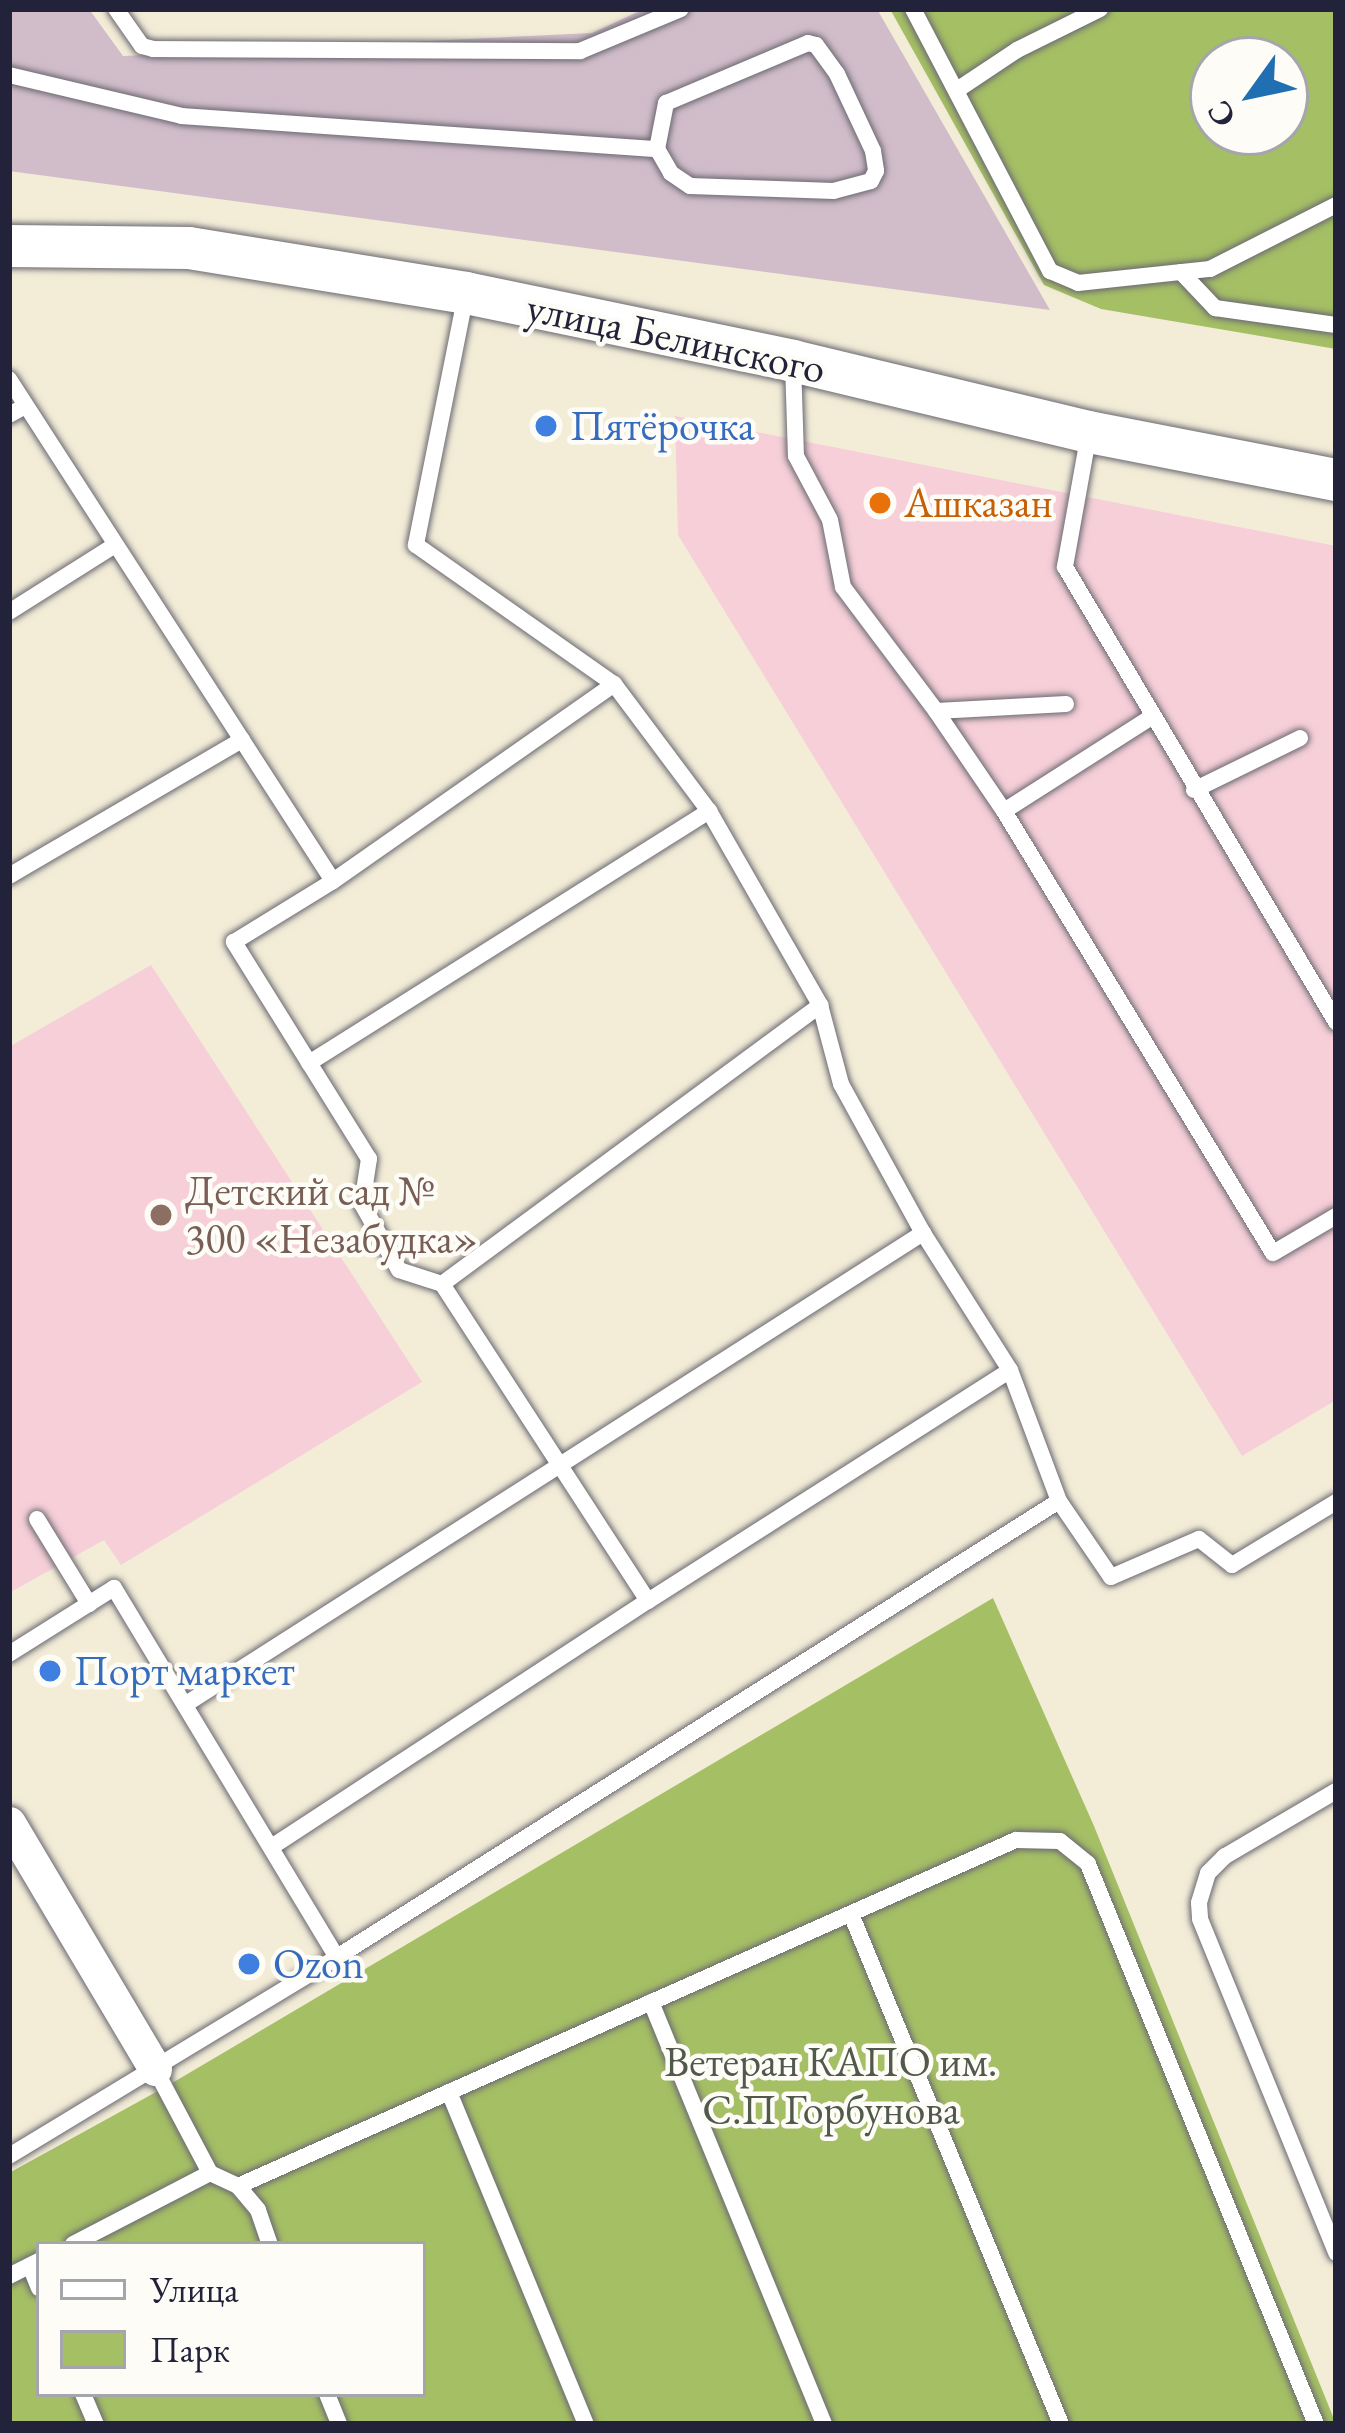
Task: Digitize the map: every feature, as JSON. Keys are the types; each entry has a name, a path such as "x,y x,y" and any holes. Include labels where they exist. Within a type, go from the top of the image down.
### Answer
{"street":[{"name":"улица Белинского","path":"9,246 189,248 466,293 793,361 1089,432 1336,480"},
{"path":"9,1823 154,2069"}],"lane":[{"path":"116,9 142,46 153,49 556,51 580,51 681,9"},
{"path":"913,9 1050,271 1078,283 1210,269 1336,205"},
{"path":"957,90 1017,50 1100,9"},
{"path":"808,43 817,45 836,74 873,151 876,172 863,186 834,191 690,187 671,173 657,149 666,103 808,43"},
{"path":"9,75 182,116 657,149"},
{"path":"1181,272 1215,308 1336,325"},
{"path":"466,293 416,545 614,684 709,812 820,1005 842,1084 923,1233 1010,1370 1059,1502 1111,1576 1199,1539 1232,1565 1336,1502"},
{"path":"793,361 796,456 830,520 843,587 1004,811 1273,1253 1336,1216"},
{"path":"9,379 17,411 115,545 333,881"},
{"path":"1089,432 1065,567 1150,718 1336,1022"},
{"path":"9,612 115,545"},
{"path":"614,684 333,881 234,942 369,1159 362,1204 399,1270 442,1284 648,1601"},
{"path":"936,711 1066,704"},
{"path":"1004,811 1150,718"},
{"path":"1195,790 1300,738"},
{"path":"9,876 242,740"},
{"path":"309,1063 709,812"},
{"path":"442,1284 820,1005"},
{"path":"186,1704 923,1233"},
{"path":"273,1846 1010,1370"},
{"path":"9,2156 337,1957 1059,1502"},
{"path":"37,1519 89,1604"},
{"path":"9,1654 114,1588 337,1957"},
{"path":"1336,1792 1226,1856 1208,1873 1198,1903 1199,1919 1336,2253"},
{"path":"238,2186 1016,1840 1060,1841 1088,1864 1316,2424"},
{"path":"851,1914 1061,2424"},
{"path":"651,2002 824,2424"},
{"path":"154,2069 210,2173 238,2186 258,2210 269,2241"},
{"path":"449,2092 586,2424"},
{"path":"79,2241 210,2173"},
{"path":"9,2276 34,2264"}],"shaded area":[{"path":"9,9 89,9 123,56 592,33 644,9 877,9 1050,310 9,171"},
{"path":"675,416 1336,546 1336,1400 1242,1456 678,535"},
{"name":"Детский сад № 300 «Незабудка»","path":"151,965 422,1382 121,1565 104,1540 9,1593 9,1047"}],"green space":[{"path":"890,9 1336,9 1336,349 1101,309 1044,285"},
{"name":"Ветеран КАПО им. С.П Горбунова","path":"993,1598 1094,1826 1336,2424 9,2424 9,2173 167,2086"}],"place":[{"name":"Пятёрочка","path":"546,426"},
{"name":"Ашказан","path":"880,503"},
{"name":"Детский сад № 300 «Незабудка»","path":"161,1215"},
{"name":"Порт маркет","path":"50,1671"},
{"name":"Ozon","path":"249,1964"}]}
